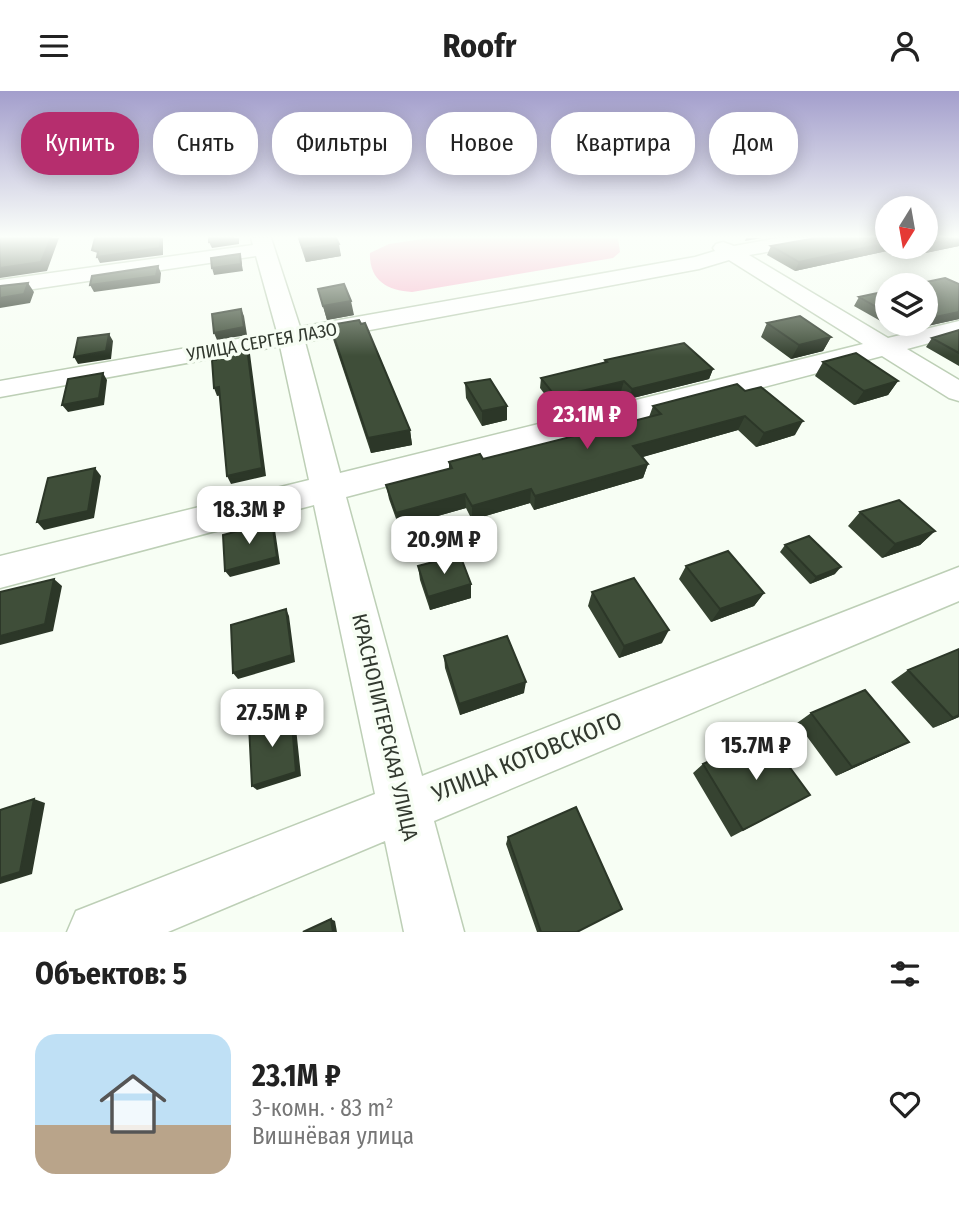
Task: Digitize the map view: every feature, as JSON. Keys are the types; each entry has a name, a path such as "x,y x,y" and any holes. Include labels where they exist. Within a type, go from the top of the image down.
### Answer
{"street":[{"path":"0,287 58,277"},
{"name":"КРАСНОПИТЕРСКАЯ УЛИЦА","path":"273,277 291,337 434,932"},
{"name":"УЛИЦА СЕРГЕЯ ЛАЗО","path":"0,389 620,277"},
{"path":"773,277 959,392"},
{"path":"0,572 959,328"},
{"name":"УЛИЦА КОТОВСКОГО","path":"97,932 959,584"}],"shaded area":[{"path":"376,277 499,277 412,292 395,289"}],"building":[{"path":"92,277 147,277 90,285"},
{"path":"945,278 959,284 959,312 938,316 938,279"},
{"path":"28,283 24,294 0,298 0,286"},
{"path":"344,284 351,301 323,306 318,289"},
{"path":"875,294 875,306 859,297"},
{"path":"241,309 244,327 214,333 212,314"},
{"path":"800,316 831,337 799,345 767,323"},
{"path":"359,320 361,324 365,323 410,430 368,438 330,325"},
{"path":"959,330 959,353 932,338"},
{"path":"109,334 106,351 74,357 78,338"},
{"path":"684,343 713,369 632,389 624,381 556,397 541,378 607,362 605,360"},
{"path":"247,347 262,468 227,476 219,387 214,388 212,360 216,360 216,353"},
{"path":"856,353 898,381 864,391 823,362"},
{"path":"103,373 99,398 62,405 68,379"},
{"path":"490,379 507,406 482,411 465,383"},
{"path":"737,384 745,391 761,387 803,421 764,433 745,416 633,446 648,464 535,496 531,489 472,506 465,494 396,513 386,485 452,468 449,462 480,454 483,459 661,414 653,406"},
{"path":"95,468 88,511 37,522 48,478"},
{"path":"899,500 935,531 895,544 860,512"},
{"path":"272,522 277,557 225,571 223,535"},
{"path":"809,536 841,567 816,577 785,545"},
{"path":"728,551 764,593 720,609 686,566"},
{"path":"460,555 471,584 428,597 418,566"},
{"path":"634,578 669,630 624,646 592,592"},
{"path":"54,579 45,624 0,636 0,592"},
{"path":"286,609 292,655 233,673 231,625"},
{"path":"507,636 526,682 459,704 444,656"},
{"path":"959,649 959,715 953,718 908,670"},
{"path":"865,690 909,742 852,767 811,713"},
{"path":"291,712 296,772 252,786 249,725"},
{"path":"766,735 810,795 743,830 703,764"},
{"path":"34,799 20,872 0,878 0,810"},
{"path":"576,807 622,909 577,932 541,932 508,837"},
{"path":"331,919 333,932 303,932"}]}
